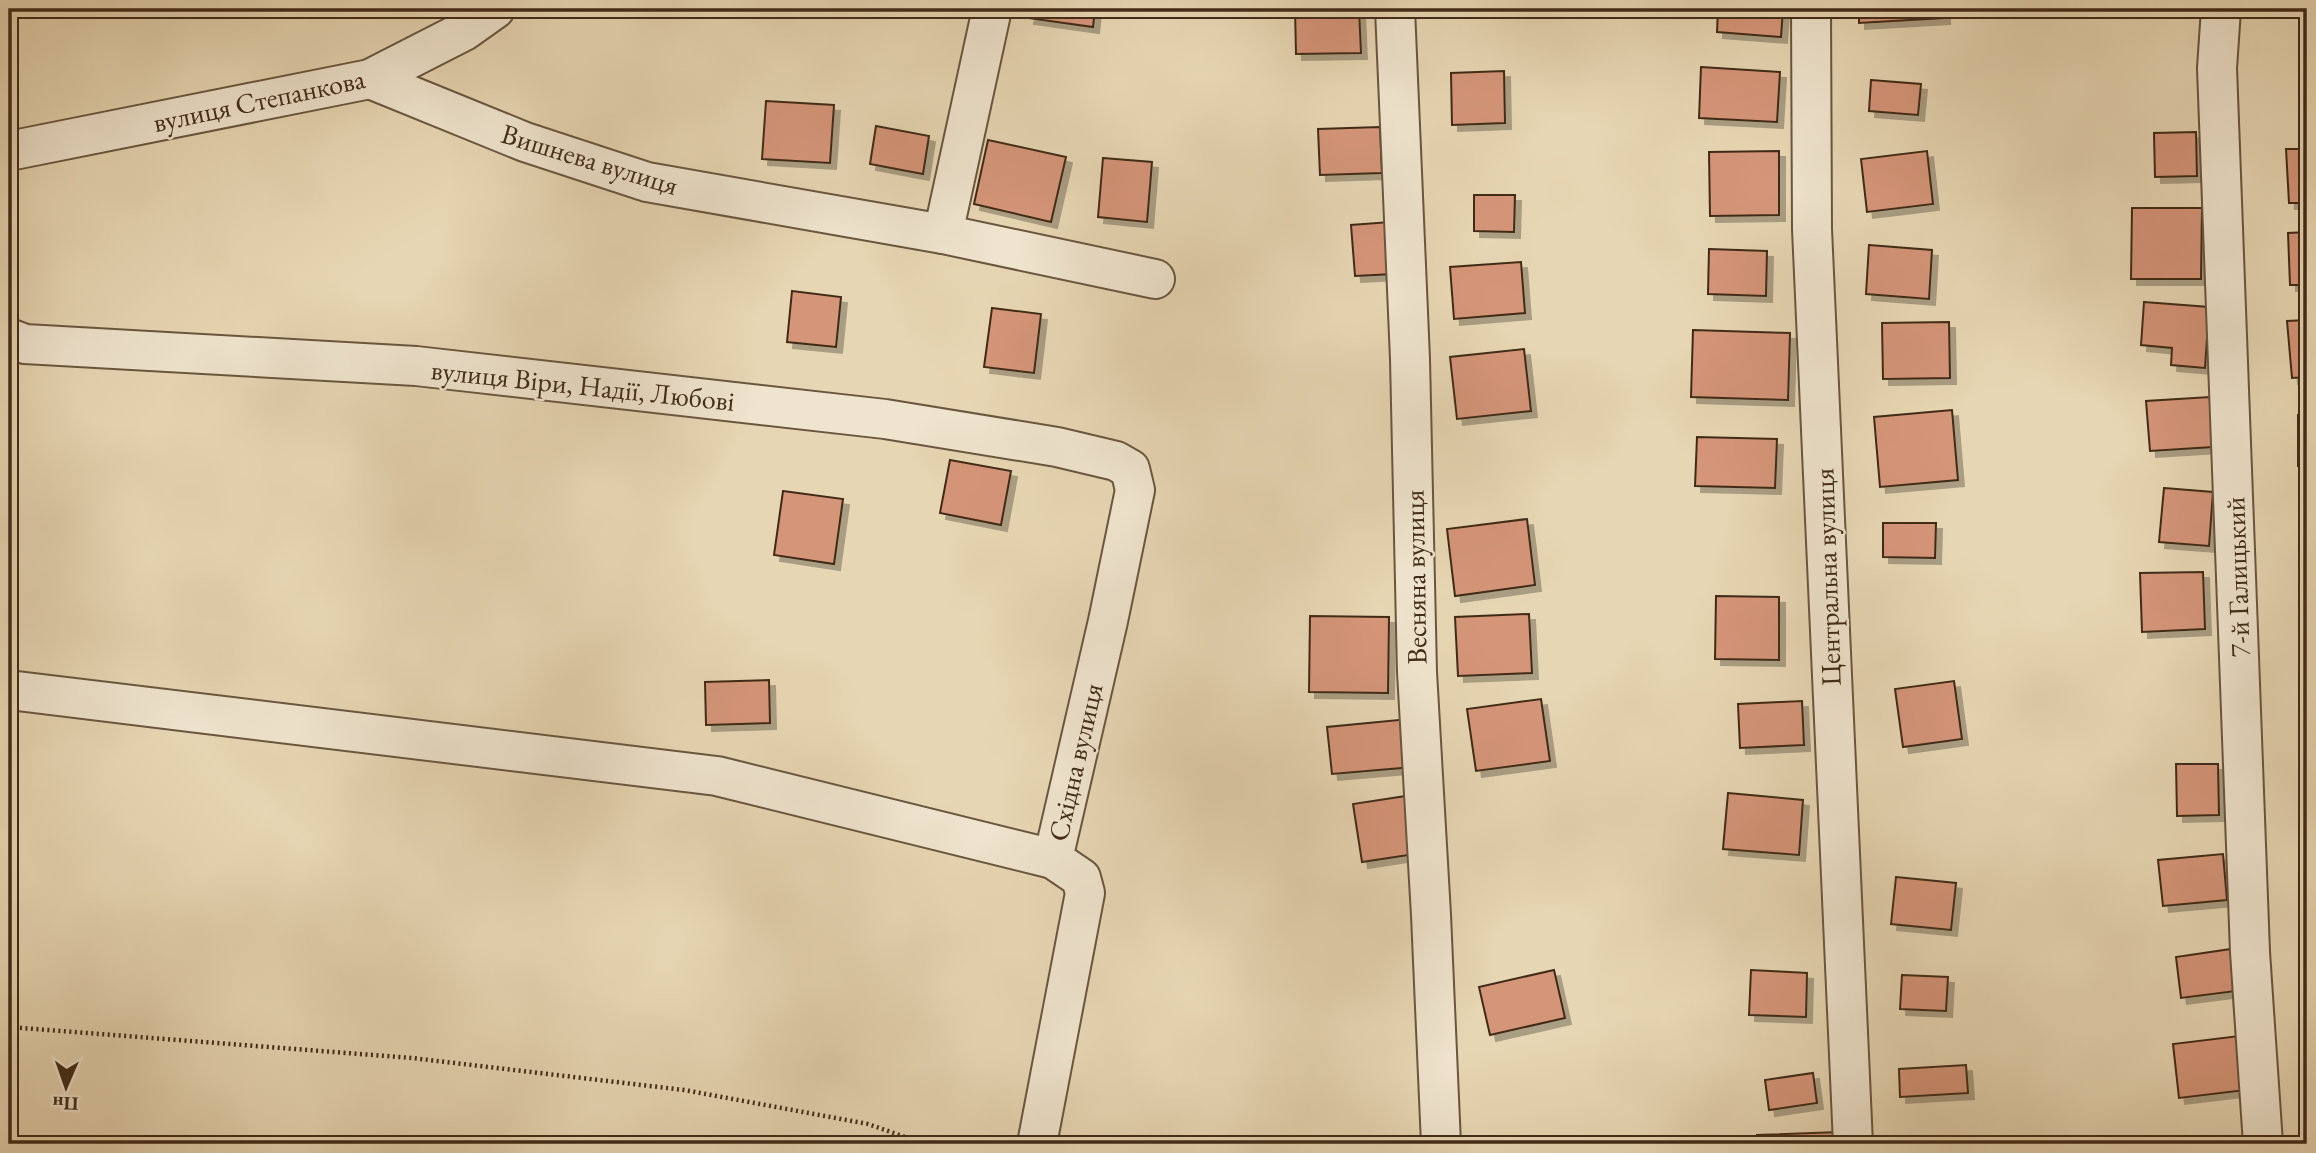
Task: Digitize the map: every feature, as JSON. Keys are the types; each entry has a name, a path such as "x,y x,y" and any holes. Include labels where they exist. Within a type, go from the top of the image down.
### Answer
{"street":[{"name":"вулиця Степанкова","path":"9,151 370,79 464,31 495,9"},
{"path":"943,234 992,9"},
{"name":"Весняна вулиця","path":"1395,9 1410,359 1417,671 1441,1144"},
{"name":"Центральна вулиця","path":"1811,9 1812,229 1853,1144"},
{"name":"7-й Галицький","path":"2221,9 2217,68 2250,952 2263,1144"},
{"name":"Вишнева вулиця","path":"370,79 525,142 647,182 943,234 1155,279"},
{"name":"вулиця Віри, Надії, Любові","path":"9,338 25,344 416,366 885,419 1057,447 1116,461 1130,469 1135,489"},
{"name":"Східна вулиця","path":"1037,1144 1085,893 1081,878 1053,859 1108,621 1135,489"},
{"path":"9,690 717,776 1053,859"}],"path":[{"path":"9,1027 412,1058 684,1090 868,1124 925,1144"}],"building":[{"path":"1030,9 1095,9 1093,27 1028,18"},
{"path":"1295,9 1359,9 1361,53 1296,54"},
{"path":"1718,9 1783,9 1781,37 1717,32"},
{"path":"1859,9 1944,9 1944,18 1859,23"},
{"path":"1701,67 1780,72 1777,122 1699,118"},
{"path":"1504,71 1505,123 1452,125 1451,73"},
{"path":"1871,80 1921,84 1918,115 1869,111"},
{"path":"766,101 834,105 830,163 762,159"},
{"path":"876,126 929,136 923,174 870,164"},
{"path":"1380,127 1382,173 1320,175 1318,129"},
{"path":"2196,132 2197,176 2155,177 2154,133"},
{"path":"988,140 1066,157 1051,222 974,204"},
{"path":"2286,149 2307,149 2307,203 2289,203"},
{"path":"1779,151 1779,215 1710,216 1709,152"},
{"path":"1927,151 1933,204 1867,212 1861,159"},
{"path":"1103,158 1152,162 1147,222 1098,217"},
{"path":"1474,195 1515,195 1514,232 1474,231"},
{"path":"2132,208 2202,208 2201,279 2131,279"},
{"path":"1390,222 1394,274 1355,276 1351,225"},
{"path":"2307,232 2307,285 2290,285 2288,233"},
{"path":"1869,245 1932,250 1929,299 1866,294"},
{"path":"1709,249 1767,251 1766,296 1708,294"},
{"path":"1521,262 1525,313 1454,319 1450,267"},
{"path":"792,291 841,297 836,347 787,342"},
{"path":"2144,302 2209,307 2205,368 2171,365 2172,348 2141,345"},
{"path":"992,308 1041,314 1034,373 984,367"},
{"path":"2307,320 2307,377 2292,378 2287,321"},
{"path":"1949,322 1950,378 1883,379 1882,323"},
{"path":"1693,330 1790,333 1788,400 1691,397"},
{"path":"1524,349 1531,411 1457,419 1450,357"},
{"path":"2210,397 2213,447 2150,451 2146,401"},
{"path":"1952,410 1958,480 1880,487 1874,417"},
{"path":"2298,415 2307,415 2307,465 2298,466"},
{"path":"1697,437 1777,439 1775,488 1695,486"},
{"path":"950,460 1011,471 1001,525 940,513"},
{"path":"2164,488 2213,492 2209,546 2159,542"},
{"path":"783,491 843,499 834,564 774,555"},
{"path":"2307,498 2307,553 2304,499"},
{"path":"1527,519 1535,585 1455,596 1447,529"},
{"path":"1883,523 1936,523 1935,558 1883,557"},
{"path":"2203,572 2205,629 2142,632 2140,573"},
{"path":"2302,580 2307,580 2307,640 2304,640"},
{"path":"1716,596 1779,597 1779,660 1715,659"},
{"path":"1529,614 1532,673 1458,676 1455,617"},
{"path":"1310,616 1389,617 1388,693 1309,692"},
{"path":"769,680 770,723 706,725 705,682"},
{"path":"1954,681 1962,739 1903,747 1895,689"},
{"path":"1541,699 1550,761 1476,771 1467,709"},
{"path":"1802,701 1804,745 1740,748 1738,704"},
{"path":"1409,719 1413,767 1332,774 1327,727"},
{"path":"2176,764 2218,764 2219,815 2177,816"},
{"path":"1728,793 1803,800 1799,855 1723,849"},
{"path":"1406,796 1415,854 1362,862 1353,804"},
{"path":"2223,854 2227,900 2163,906 2158,860"},
{"path":"1896,877 1956,883 1951,930 1891,924"},
{"path":"2231,949 2236,991 2181,998 2176,957"},
{"path":"1554,970 1565,1018 1490,1035 1479,987"},
{"path":"1751,970 1807,973 1806,1017 1749,1015"},
{"path":"1902,975 1948,977 1946,1011 1900,1009"},
{"path":"2239,1036 2246,1090 2179,1098 2173,1044"},
{"path":"1966,1065 1968,1093 1900,1097 1899,1069"},
{"path":"1813,1073 1817,1103 1769,1110 1765,1080"},
{"path":"1839,1132 1839,1144 1757,1144 1757,1135"}]}
